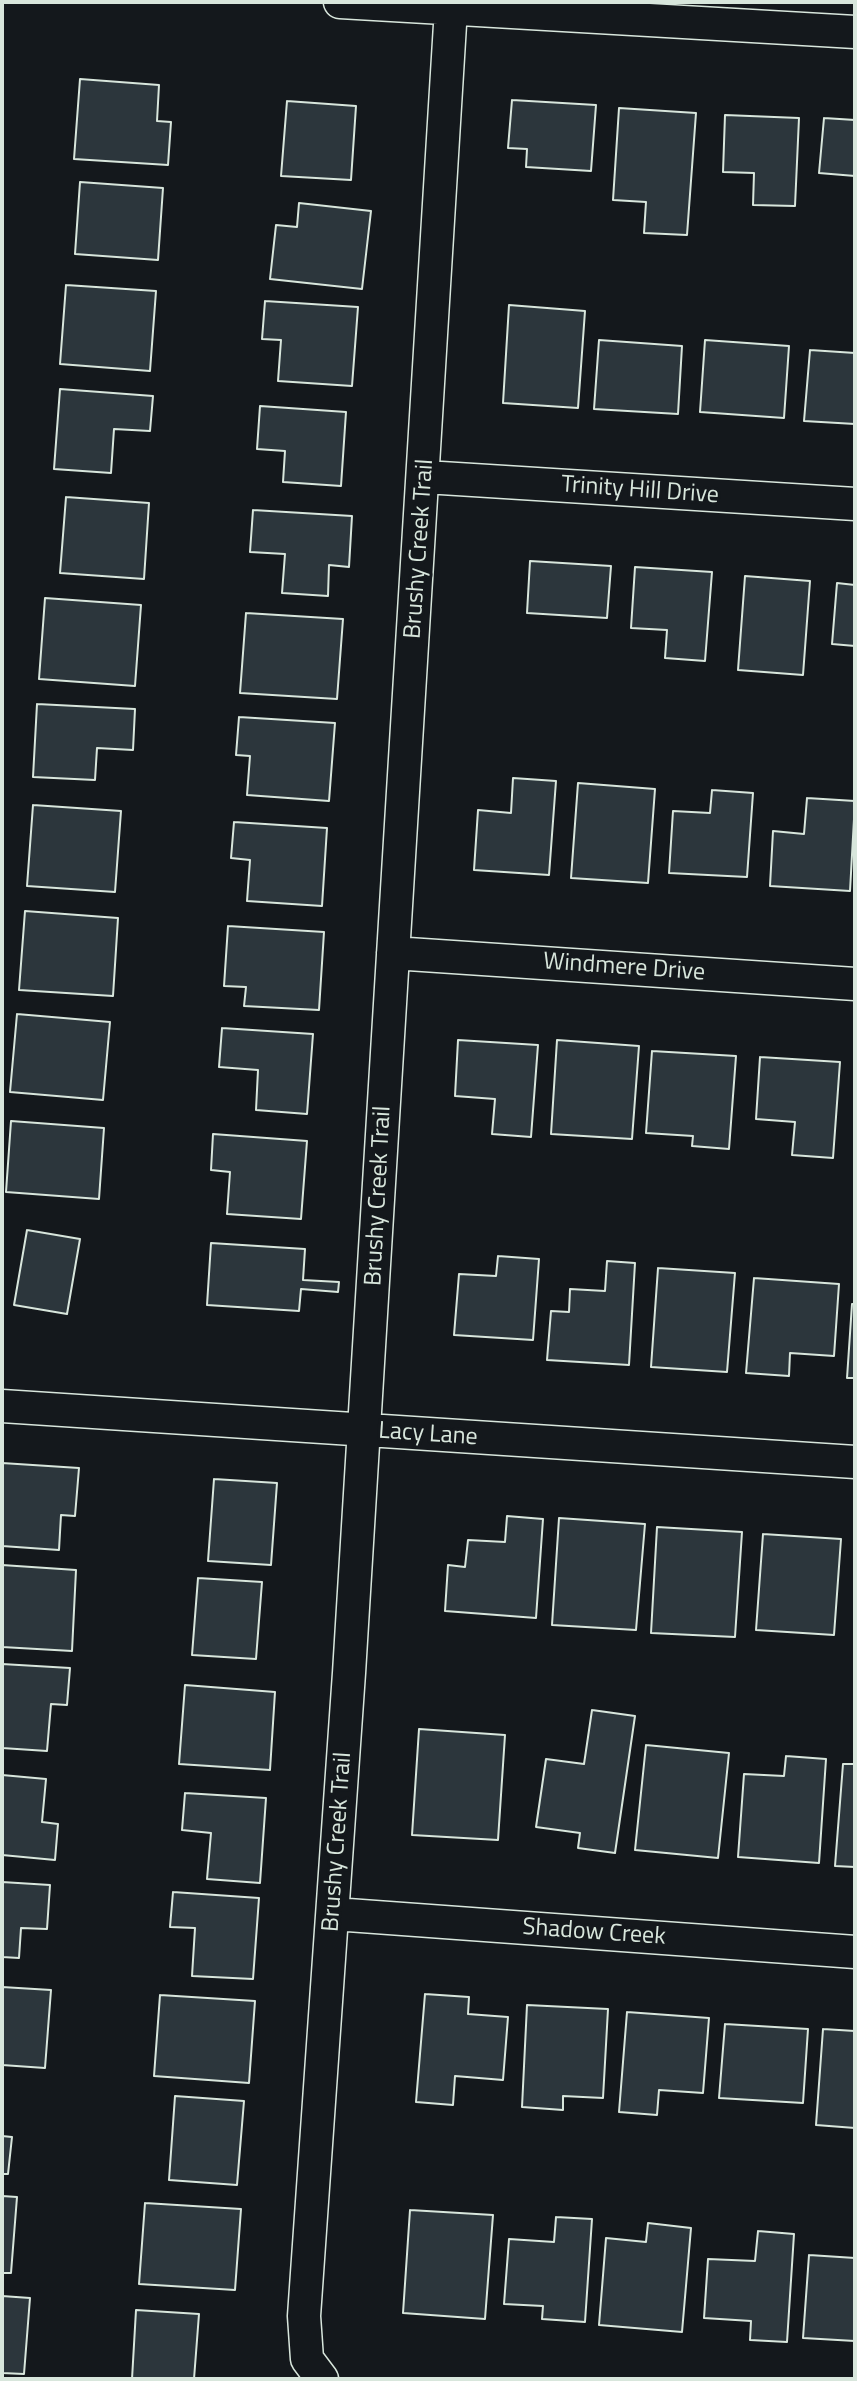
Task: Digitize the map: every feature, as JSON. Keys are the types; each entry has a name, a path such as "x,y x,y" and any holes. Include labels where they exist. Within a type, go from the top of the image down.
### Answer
{"street":[{"path":"340,2 855,32"},
{"name":"Brushy Creek Trail","path":"321,2379 307,2359 304,2341 365,1431 451,8"},
{"name":"Trinity Hill Drive","path":"425,477 855,504"},
{"name":"Windmere Drive","path":"393,953 855,984"},
{"name":"Lacy Lane","path":"2,1406 855,1462"},
{"name":"Shadow Creek","path":"334,1914 855,1952"}],"building":[{"path":"80,79 159,85 157,121 171,122 168,165 74,159"},
{"path":"512,100 596,105 591,171 526,167 527,149 508,148"},
{"path":"287,101 356,106 351,180 281,176"},
{"path":"619,108 696,113 687,235 644,233 646,202 613,200"},
{"path":"725,115 799,118 795,206 753,205 754,173 723,172"},
{"path":"824,118 855,120 855,176 819,173"},
{"path":"80,182 163,188 158,260 75,254"},
{"path":"299,203 371,211 362,289 270,279 276,225 297,227"},
{"path":"66,285 156,291 150,371 60,364"},
{"path":"265,301 358,307 352,386 278,381 281,340 262,339"},
{"path":"509,305 585,311 578,408 503,403"},
{"path":"599,340 682,346 678,414 594,409"},
{"path":"705,340 789,346 784,418 700,412"},
{"path":"810,350 855,353 855,424 804,421"},
{"path":"60,389 153,396 150,431 114,429 111,473 54,469"},
{"path":"260,406 346,412 341,486 283,482 285,451 257,449"},
{"path":"66,497 149,503 144,579 60,573"},
{"path":"253,510 352,516 349,567 329,565 328,596 282,593 285,554 250,552"},
{"path":"530,561 611,566 607,618 527,613"},
{"path":"635,567 712,572 705,661 665,658 667,630 631,628"},
{"path":"745,576 810,581 803,675 738,670"},
{"path":"837,583 855,585 855,646 832,644"},
{"path":"45,598 141,605 135,686 39,679"},
{"path":"246,613 343,619 337,699 240,693"},
{"path":"37,704 135,709 133,750 97,748 95,780 33,777"},
{"path":"239,717 335,723 329,801 247,795 250,756 236,755"},
{"path":"513,778 556,781 549,875 474,870 478,810 511,813"},
{"path":"578,783 655,789 648,883 571,878"},
{"path":"712,790 753,793 747,877 669,873 673,811 710,813"},
{"path":"807,798 855,801 850,891 770,886 773,831 804,834"},
{"path":"33,805 121,811 115,892 27,886"},
{"path":"234,822 327,828 322,906 247,901 250,860 231,858"},
{"path":"25,911 118,918 113,996 19,990"},
{"path":"228,926 324,932 319,1010 244,1006 246,987 224,986"},
{"path":"17,1014 110,1022 103,1100 10,1092"},
{"path":"222,1028 313,1034 307,1114 256,1110 258,1070 219,1067"},
{"path":"458,1040 538,1045 531,1137 492,1134 495,1099 455,1096"},
{"path":"557,1040 639,1046 632,1139 551,1134"},
{"path":"652,1051 736,1056 729,1149 692,1146 693,1136 646,1133"},
{"path":"760,1057 840,1062 833,1158 792,1155 795,1122 756,1119"},
{"path":"11,1121 104,1128 99,1199 6,1192"},
{"path":"213,1134 307,1141 301,1219 227,1214 230,1172 211,1170"},
{"path":"27,1230 80,1239 67,1314 14,1305"},
{"path":"211,1243 305,1249 303,1280 339,1282 338,1292 301,1289 299,1311 207,1305"},
{"path":"498,1256 539,1259 533,1340 454,1335 459,1274 496,1276"},
{"path":"607,1261 635,1263 629,1365 547,1360 551,1311 569,1312 570,1289 605,1291"},
{"path":"658,1268 735,1273 727,1372 651,1367"},
{"path":"754,1278 839,1284 834,1356 790,1353 789,1376 746,1373"},
{"path":"852,1304 855,1304 855,1378 847,1378"},
{"path":"2,1463 79,1468 75,1516 61,1515 59,1550 2,1546"},
{"path":"214,1479 277,1483 271,1565 208,1561"},
{"path":"507,1516 543,1519 536,1618 445,1611 448,1565 465,1567 468,1540 505,1542"},
{"path":"559,1518 645,1524 636,1630 552,1625"},
{"path":"657,1527 742,1532 735,1637 651,1633"},
{"path":"763,1534 841,1539 834,1635 756,1630"},
{"path":"2,1565 76,1570 72,1651 2,1647"},
{"path":"198,1578 262,1582 256,1659 192,1655"},
{"path":"2,1664 70,1668 67,1705 51,1704 47,1751 2,1748"},
{"path":"185,1685 275,1692 270,1770 179,1764"},
{"path":"592,1710 635,1716 615,1853 578,1848 580,1833 536,1827 546,1759 584,1764"},
{"path":"419,1729 505,1735 498,1840 412,1835"},
{"path":"646,1745 729,1753 718,1858 635,1850"},
{"path":"786,1756 826,1759 819,1863 738,1857 744,1774 784,1776"},
{"path":"843,1764 855,1764 855,1867 835,1866"},
{"path":"2,1775 46,1779 42,1822 58,1824 55,1860 2,1855"},
{"path":"185,1793 266,1798 260,1883 207,1879 211,1833 182,1830"},
{"path":"2,1882 50,1885 47,1929 21,1928 19,1958 2,1957"},
{"path":"173,1892 259,1898 253,1979 192,1976 195,1928 170,1927"},
{"path":"2,1987 51,1990 45,2068 2,2065"},
{"path":"425,1994 469,1997 468,2014 508,2017 503,2080 455,2076 453,2105 416,2102"},
{"path":"160,1995 255,2001 249,2083 154,2076"},
{"path":"527,2005 608,2009 603,2098 563,2096 563,2110 522,2107"},
{"path":"627,2012 709,2018 703,2093 659,2090 657,2115 619,2112"},
{"path":"725,2024 808,2029 803,2103 719,2098"},
{"path":"823,2029 855,2031 855,2128 816,2125"},
{"path":"175,2096 244,2101 237,2185 169,2180"},
{"path":"2,2136 12,2137 8,2174 2,2174"},
{"path":"2,2196 17,2197 11,2273 2,2273"},
{"path":"145,2203 241,2209 235,2290 139,2284"},
{"path":"410,2210 493,2215 485,2319 403,2313"},
{"path":"556,2217 592,2219 585,2322 542,2319 543,2306 504,2304 509,2239 554,2242"},
{"path":"648,2223 691,2228 682,2332 599,2325 606,2238 646,2242"},
{"path":"758,2231 794,2234 787,2342 750,2340 751,2321 704,2318 708,2259 755,2261"},
{"path":"809,2255 855,2258 855,2341 803,2338"},
{"path":"2,2296 30,2298 24,2374 2,2373"},
{"path":"136,2310 199,2314 194,2379 132,2379"}]}
